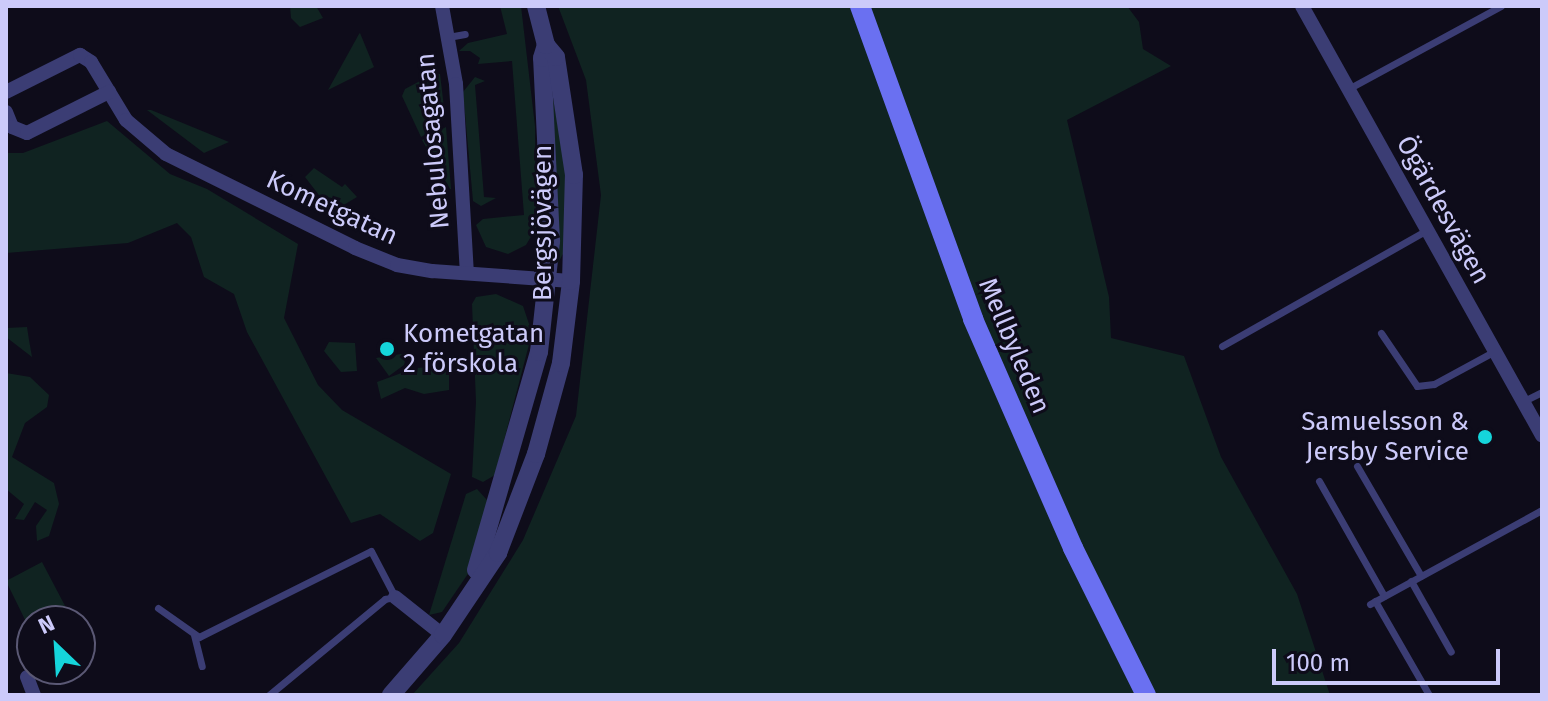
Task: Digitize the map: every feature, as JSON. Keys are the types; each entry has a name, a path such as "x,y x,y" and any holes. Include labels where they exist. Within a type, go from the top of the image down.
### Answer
{"main road":[{"name":"Mellbyleden","path":"860,6 973,319 1073,548 1146,695"}],"street":[{"name":"Nebulosagatan","path":"442,6 461,138 467,272"},
{"name":"Bergsjövägen","path":"391,695 498,553 536,454 561,363 571,281 574,175 567,108 556,57 546,45 536,6"},
{"name":"Ögärdesvägen","path":"1302,6 1542,436"},
{"name":"Bergsjövägen","path":"379,695 440,632 483,558 491,514 533,386 547,281 552,205 542,58 546,45"},
{"name":"Kometgatan","path":"6,92 80,55 91,62 109,92 144,136 210,177 397,265 571,281"},
{"path":"6,112 12,127 27,133 109,92"},
{"path":"395,597 440,632"}],"lane":[{"path":"1348,89 1501,6"},
{"path":"448,37 465,34"},
{"path":"1222,346 1427,230"},
{"path":"1381,333 1417,386 1434,384 1495,351"},
{"path":"1522,402 1542,392"},
{"path":"1357,466 1421,576"},
{"path":"1319,481 1384,596"},
{"path":"1429,695 1373,602 1542,510"},
{"path":"194,635 371,551 395,597 385,599 269,695"},
{"path":"1411,581 1451,652"},
{"path":"158,608 194,635 202,666"}],"green space":[{"path":"290,6 316,6 323,18 300,27 291,18"},
{"path":"500,6 521,6 535,126 536,228 526,245 508,254 486,247 476,225 483,219 524,215 512,61 478,64 480,58 470,51 459,51 468,43 507,34"},
{"path":"558,6 1127,6 1139,22 1143,49 1171,66 1067,120 1109,297 1111,338 1184,356 1221,457 1297,594 1330,695 412,695 459,643 523,540 576,416 601,195 586,80"},
{"path":"359,34 374,67 328,90"},
{"path":"435,73 440,74 445,116 438,128 421,137 402,96 405,89"},
{"path":"475,77 485,81 475,85 484,197 496,198 481,206 473,201 463,92"},
{"path":"551,85 567,179 564,252 558,263"},
{"path":"147,110 151,110 229,142 204,153"},
{"path":"107,121 170,174 207,189 298,244 284,318 318,385 342,410 451,474 433,533 420,541 380,514 351,523 247,332 234,294 204,277 191,237 177,223 128,243 6,253 6,153 23,153"},
{"path":"446,127 451,189 422,140"},
{"path":"314,168 342,187 345,184 357,197 332,212 305,177"},
{"path":"496,294 523,306 532,333 495,475 483,482 472,477 476,402 472,304 476,297"},
{"path":"27,327 32,357 6,337 6,328"},
{"path":"329,342 355,343 357,371 341,372 324,351"},
{"path":"407,353 404,365 389,376 376,358"},
{"path":"449,366 449,390 424,394 405,388 381,399 377,382 415,368"},
{"path":"6,373 30,377 49,395 47,407 25,423 12,457 54,483 59,504 49,536 37,541 36,526 47,510 35,502 24,520 15,519 24,504 6,489"},
{"path":"477,489 487,500 476,562 442,612 429,615 466,494"},
{"path":"42,562 65,605 18,605 6,581"}],"place":[{"name":"Kometgatan 2 förskola","path":"387,349"},
{"name":"Samuelsson & Jersby Service","path":"1485,437"}]}
